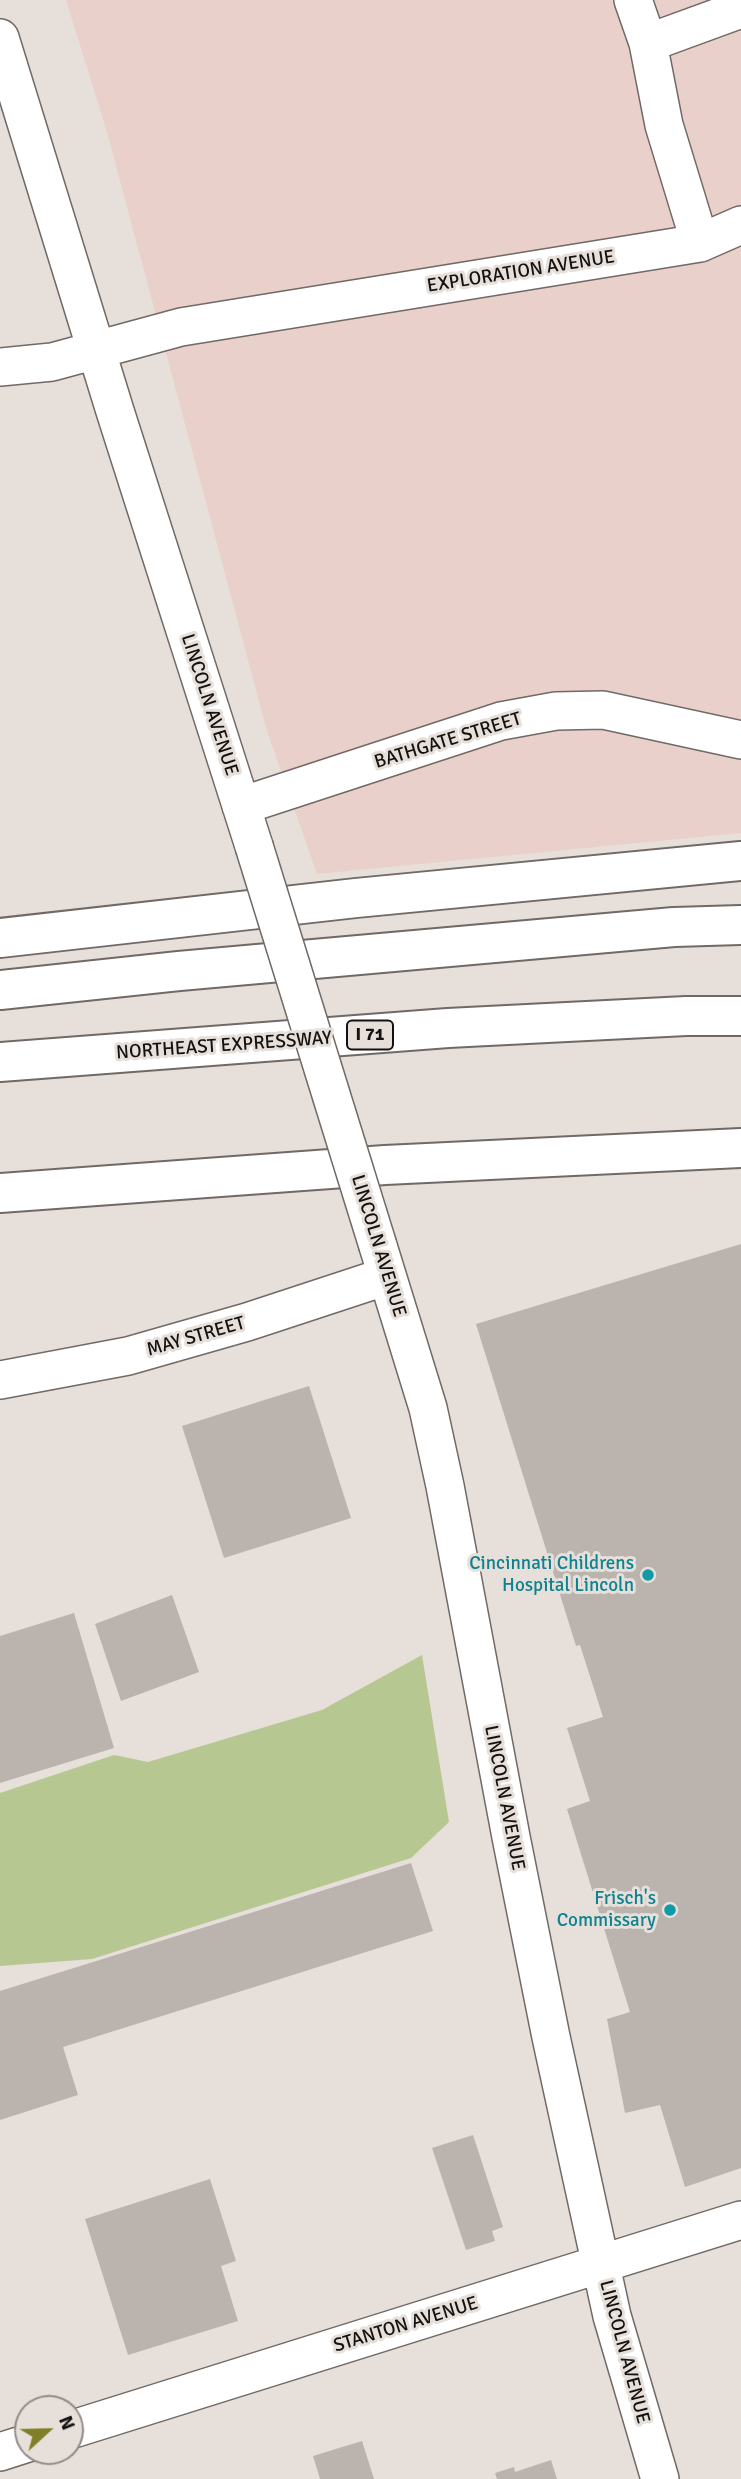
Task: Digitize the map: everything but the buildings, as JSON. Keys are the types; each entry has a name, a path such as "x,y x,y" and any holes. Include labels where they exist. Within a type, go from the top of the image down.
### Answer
{"highway":[{"path":"0,938 356,898 741,860"},
{"path":"0,990 179,971 674,927 741,925"},
{"name":"NORTHEAST EXPRESSWAY","path":"0,1062 449,1028 686,1016 741,1016"},
{"path":"0,1193 385,1165 741,1148"}],"street":[{"path":"633,0 648,43 664,125 700,243"},
{"path":"648,43 741,9"},
{"name":"LINCOLN AVENUE","path":"0,38 428,1408 551,2038 612,2316 660,2479"},
{"name":"EXPLORATION AVENUE","path":"0,367 52,362 181,327 700,243 741,225"},
{"name":"BATHGATE STREET","path":"242,806 501,721 556,711 603,710 741,740"},
{"name":"MAY STREET","path":"0,1380 128,1356 247,1322 382,1261"},
{"name":"STANTON AVENUE","path":"84,2426 741,2220"}],"shaded area":[{"path":"66,0 741,0 741,833 317,874 267,731 107,132"}],"green space":[{"path":"422,1655 449,1822 411,1858 92,1959 0,1966 0,1793 114,1755 148,1762 322,1710"}],"place":[{"name":"Cincinnati Childrens Hospital Lincoln","path":"648,1575"},
{"name":"Frisch's Commissary","path":"670,1910"}]}
